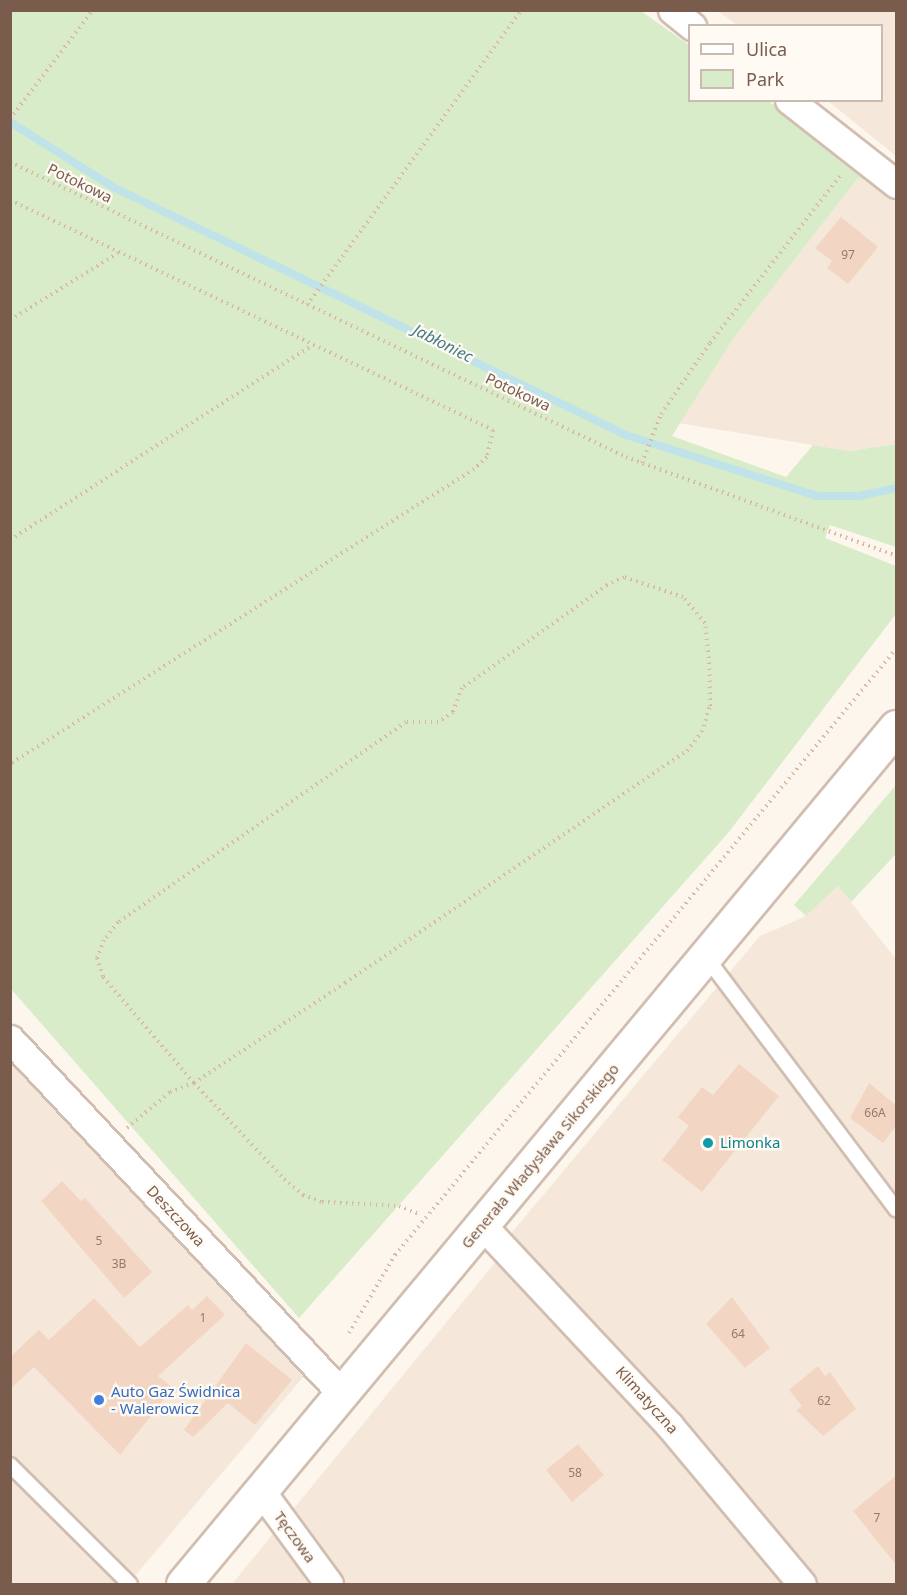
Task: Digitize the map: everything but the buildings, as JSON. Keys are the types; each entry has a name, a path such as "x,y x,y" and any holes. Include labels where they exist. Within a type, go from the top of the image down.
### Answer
{"street":[{"path":"672,10 690,24"},
{"path":"792,102 897,184"},
{"name":"Generała Władysława Sikorskiego","path":"183,1584 267,1499 333,1384 482,1225 897,727"},
{"name":"Deszczowa","path":"10,1039 333,1384"},
{"name":"Klimatyczna","path":"482,1225 669,1425 802,1584"},
{"name":"Tęczowa","path":"267,1499 329,1584"}],"lane":[{"path":"706,957 897,1209"},
{"path":"10,1465 130,1584"}],"path":[{"path":"10,119 93,10"},
{"path":"307,305 323,279 521,10"},
{"path":"642,463 653,434 710,342 858,154"},
{"name":"Potokowa","path":"10,162 642,463 897,556"},
{"path":"10,200 493,430 487,457 10,765"},
{"path":"10,320 118,253"},
{"path":"10,540 313,345"},
{"path":"110,1144 170,1092 194,1083 687,751 702,732 710,706 709,664 705,623 683,597 624,577 607,585 462,688 453,712 438,722 406,723 118,922 97,958 103,977 194,1083 303,1195 322,1202 399,1206 419,1214"},
{"path":"333,1384 388,1264 897,649"}],"shaded area":[{"path":"718,11 896,11 896,156 829,102 883,102 883,24 736,24"},
{"path":"858,178 896,193 896,444 849,451 678,423 733,339"},
{"path":"838,886 896,959 896,1584 232,1584 494,1264 513,1231 760,936 806,916"},
{"path":"10,1057 304,1376 128,1584 11,1584"}],"green space":[{"path":"10,11 641,11 688,44 688,102 769,102 896,191 858,178 733,339 672,436 786,477 813,445 849,451 896,444 896,547 830,525 825,538 896,566 896,614 728,833 299,1318 11,989"},
{"path":"896,785 896,854 851,902 838,886 806,916 794,905"}],"waterway":[{"name":"Jabłoniec","path":"10,122 115,188 626,435 817,496 859,496 896,488"}],"place":[{"name":"Limonka","path":"708,1143"},
{"name":"Auto Gaz Świdnica - Walerowicz","path":"99,1400"}]}
